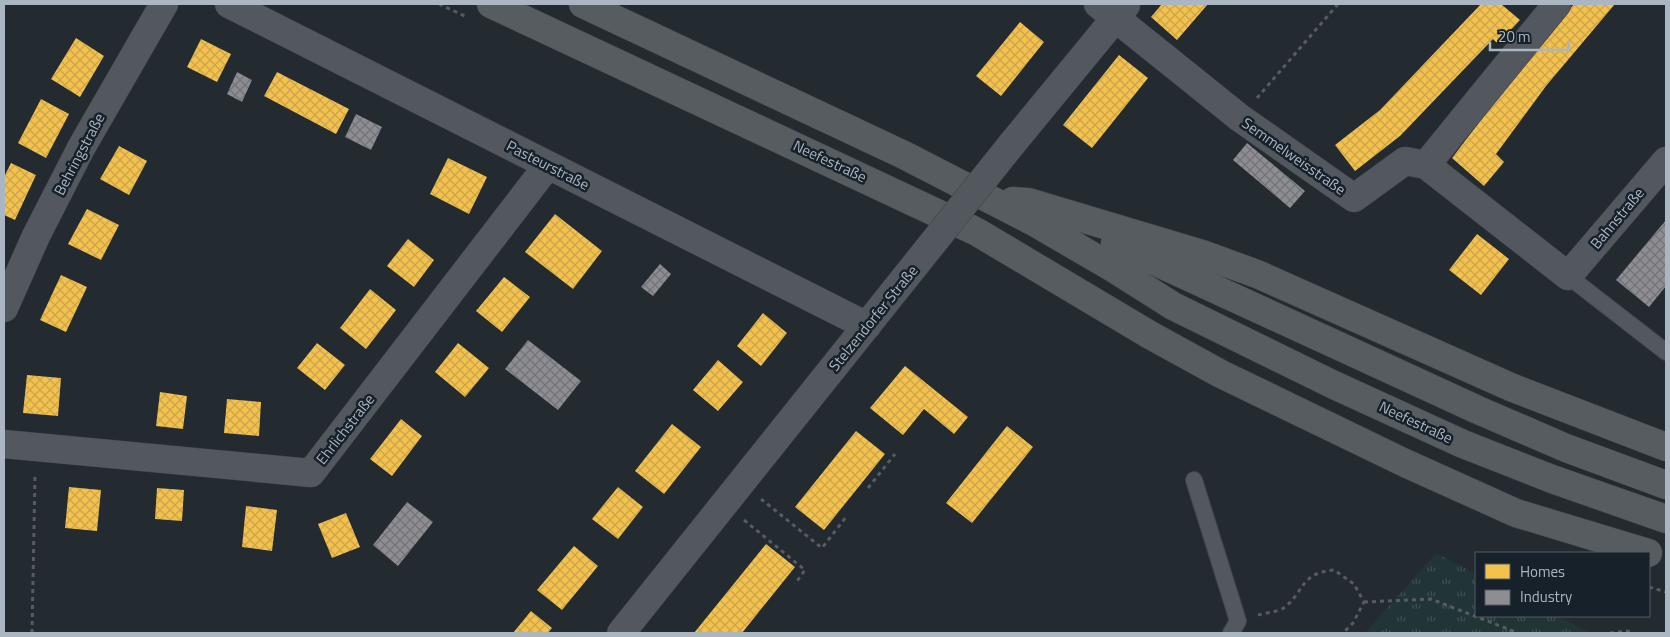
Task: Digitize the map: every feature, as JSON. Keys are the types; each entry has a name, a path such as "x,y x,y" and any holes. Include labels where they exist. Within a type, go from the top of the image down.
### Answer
{"highway":[{"name":"Neefestraße","path":"491,4 977,232 1173,306 1334,385 1463,444 1552,479 1666,519"},
{"name":"Neefestraße","path":"583,4 904,155 994,200 1113,268 1173,306"},
{"path":"994,200 1028,202 1205,255 1257,274 1513,388 1666,447"},
{"path":"1028,202 1478,410 1566,448 1666,485"},
{"path":"977,232 1150,335 1220,374 1405,463 1516,513 1646,552"},
{"path":"1650,553 1666,559"}],"street":[{"name":"Behringstraße","path":"4,308 36,236 81,148 164,4"},
{"name":"Pasteurstraße","path":"229,4 867,326"},
{"path":"1557,4 1426,165 1568,276"},
{"name":"Semmelweisstraße","path":"1113,8 1240,118 1354,198 1405,161 1426,165"},
{"name":"Stelzendorfer Straße","path":"621,633 1011,145 1113,8"},
{"name":"Bahnstraße","path":"1568,276 1666,160"},
{"name":"Ehrlichstraße","path":"4,444 311,472 548,165"}],"lane":[{"path":"1568,276 1666,352"},
{"path":"1194,480 1234,627"}],"path":[{"path":"1240,118 1338,4"},
{"path":"32,633 36,447"},
{"path":"868,488 896,454"},
{"path":"741,483 822,548 846,517"},
{"path":"724,504 805,570 795,584"},
{"path":"1234,627 1284,608 1304,581 1321,571 1334,570 1354,584 1364,602"},
{"path":"1650,587 1666,592"},
{"path":"1364,602 1431,599 1475,616"},
{"path":"1343,633 1353,623 1364,602"},
{"path":"1477,617 1518,633"},
{"path":"1610,633 1627,631 1632,633"}],"green space":[{"path":"1436,553 1475,573 1475,617 1559,617 1591,633 1365,633"}],"building: Homes":[{"path":"1162,4 1208,4 1177,40 1151,17"},
{"path":"1481,4 1501,4 1520,20 1498,44 1493,39 1400,136 1355,171 1335,145 1380,110"},
{"path":"1574,4 1615,4 1546,86 1496,154 1504,162 1484,186 1452,158 1522,66"},
{"path":"1020,22 1044,42 1001,96 976,76"},
{"path":"76,38 104,56 80,97 51,79"},
{"path":"201,39 231,54 217,82 187,67"},
{"path":"1119,55 1148,78 1092,148 1063,125"},
{"path":"277,72 349,109 336,134 264,96"},
{"path":"41,99 69,114 46,158 18,143"},
{"path":"119,146 147,161 129,195 100,179"},
{"path":"448,158 487,177 469,214 430,194"},
{"path":"11,163 36,175 15,220 4,215 4,177"},
{"path":"87,209 119,225 101,260 68,244"},
{"path":"555,214 602,251 573,289 525,252"},
{"path":"1477,234 1509,259 1481,295 1449,270"},
{"path":"408,239 434,260 414,287 387,266"},
{"path":"61,275 87,287 66,332 40,320"},
{"path":"504,277 530,297 502,332 476,311"},
{"path":"370,289 396,310 366,349 340,328"},
{"path":"763,313 787,333 761,366 737,346"},
{"path":"317,343 345,365 325,390 297,368"},
{"path":"458,343 489,368 465,397 435,372"},
{"path":"718,360 743,382 718,411 693,390"},
{"path":"905,366 968,417 954,434 924,409 903,435 870,408"},
{"path":"27,375 61,378 58,416 23,413"},
{"path":"160,392 187,396 183,429 156,426"},
{"path":"227,399 261,402 259,436 224,433"},
{"path":"401,419 422,436 392,476 370,459"},
{"path":"672,424 701,447 664,494 635,471"},
{"path":"1007,426 1033,447 972,523 946,503"},
{"path":"856,431 885,454 824,530 795,507"},
{"path":"69,487 101,490 97,531 65,528"},
{"path":"618,487 643,507 618,539 592,519"},
{"path":"157,488 184,490 182,521 155,519"},
{"path":"246,506 277,510 272,551 242,547"},
{"path":"346,513 360,547 332,558 318,524"},
{"path":"766,544 795,567 742,633 694,633"},
{"path":"574,546 598,566 562,610 537,590"},
{"path":"531,611 552,628 548,633 513,633"}],"building: Industry":[{"path":"237,72 252,80 242,102 227,94"},
{"path":"356,114 382,127 371,150 345,137"},
{"path":"1247,143 1305,191 1290,208 1233,160"},
{"path":"1666,220 1666,286 1649,307 1616,280"},
{"path":"660,264 671,274 653,296 641,287"},
{"path":"528,340 581,381 558,410 505,369"},
{"path":"407,502 433,522 398,566 373,545"}]}
